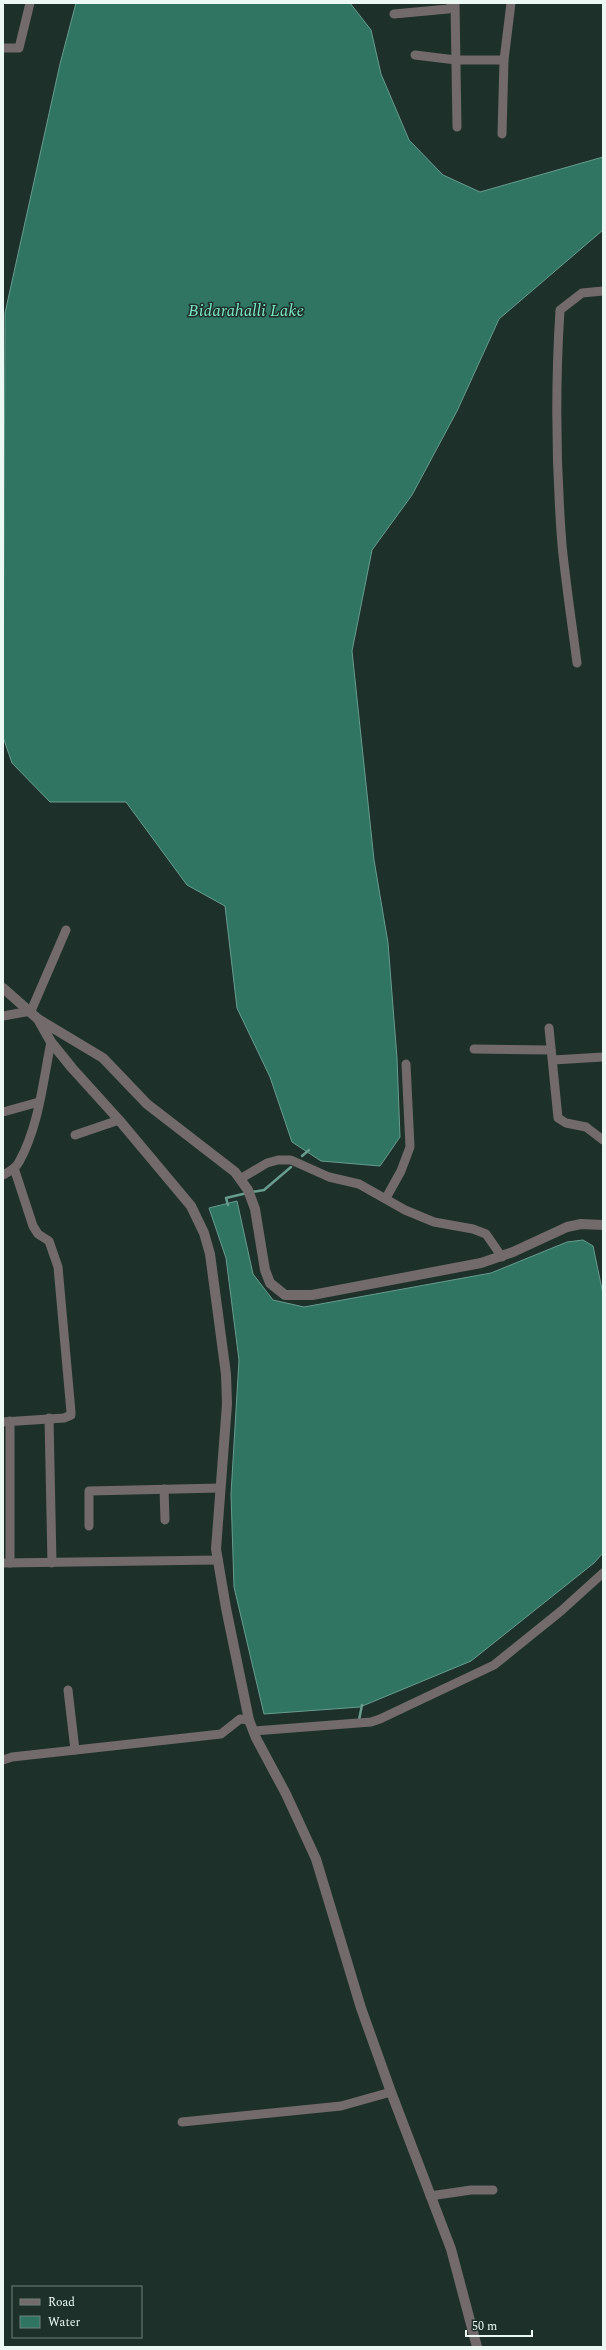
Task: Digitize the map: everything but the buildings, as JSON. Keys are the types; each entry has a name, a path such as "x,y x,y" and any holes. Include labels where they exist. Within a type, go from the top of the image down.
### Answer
{"street":[{"path":"3,48 19,48 30,3"},
{"path":"502,134 504,60 511,3"},
{"path":"394,14 448,9 455,4"},
{"path":"455,4 457,127"},
{"path":"415,55 456,60 504,60"},
{"path":"577,663 562,545 558,444 558,350 560,310 582,293 603,290"},
{"path":"34,1015 66,930"},
{"path":"3,988 34,1015 104,1058 148,1104 218,1157 240,1178 248,1190 255,1209 267,1278 279,1292 290,1296 320,1294 481,1263 502,1257 567,1226 580,1224 603,1225"},
{"path":"3,1016 34,1015"},
{"path":"34,1015 50,1042 119,1120 191,1206 197,1214 208,1244 226,1374 227,1404 216,1539 218,1560 250,1720 253,1731 316,1859 361,2008 456,2265 476,2347"},
{"path":"549,1028 558,1118 566,1123 586,1127 603,1140"},
{"path":"3,1176 14,1168 23,1153 39,1102 50,1042"},
{"path":"474,1049 603,1057"},
{"path":"386,1198 401,1171 410,1147 406,1064"},
{"path":"3,1112 39,1102"},
{"path":"75,1135 119,1120"},
{"path":"240,1178 267,1163 291,1160 329,1177 359,1184 405,1210 434,1222 473,1229 486,1234 502,1257"},
{"path":"14,1168 33,1226 38,1234 49,1241 60,1276 71,1412 68,1417 6,1421 6,1563 218,1560"},
{"path":"49,1418 52,1562"},
{"path":"89,1526 89,1491 220,1488"},
{"path":"164,1489 165,1520"},
{"path":"253,1731 359,1723 380,1719 494,1665 561,1611 603,1573"},
{"path":"68,1690 75,1750"},
{"path":"3,1760 12,1757 221,1734 240,1719 250,1720"},
{"path":"182,2122 341,2106 391,2092"},
{"path":"430,2196 471,2190 493,2190"}],"water":[{"name":"Bidarahalli Lake","path":"76,3 350,3 371,30 381,74 409,140 443,175 480,192 603,157 603,230 499,319 457,411 412,495 372,550 352,651 374,860 388,943 397,1058 400,1137 380,1166 321,1161 292,1142 270,1077 237,1008 225,906 187,885 126,802 50,802 12,763 3,737 5,313 60,64"},
{"path":"237,1201 253,1274 273,1300 304,1307 491,1273 567,1242 583,1240 593,1246 603,1294 603,1553 594,1563 471,1661 360,1707 264,1714 234,1587 231,1494 239,1360 226,1258 209,1208"}],"waterway":[{"path":"302,1156 309,1150"},
{"path":"252,1192 264,1190 291,1167"},
{"path":"228,1205 226,1198 247,1193"},
{"path":"359,1720 362,1705"}]}
